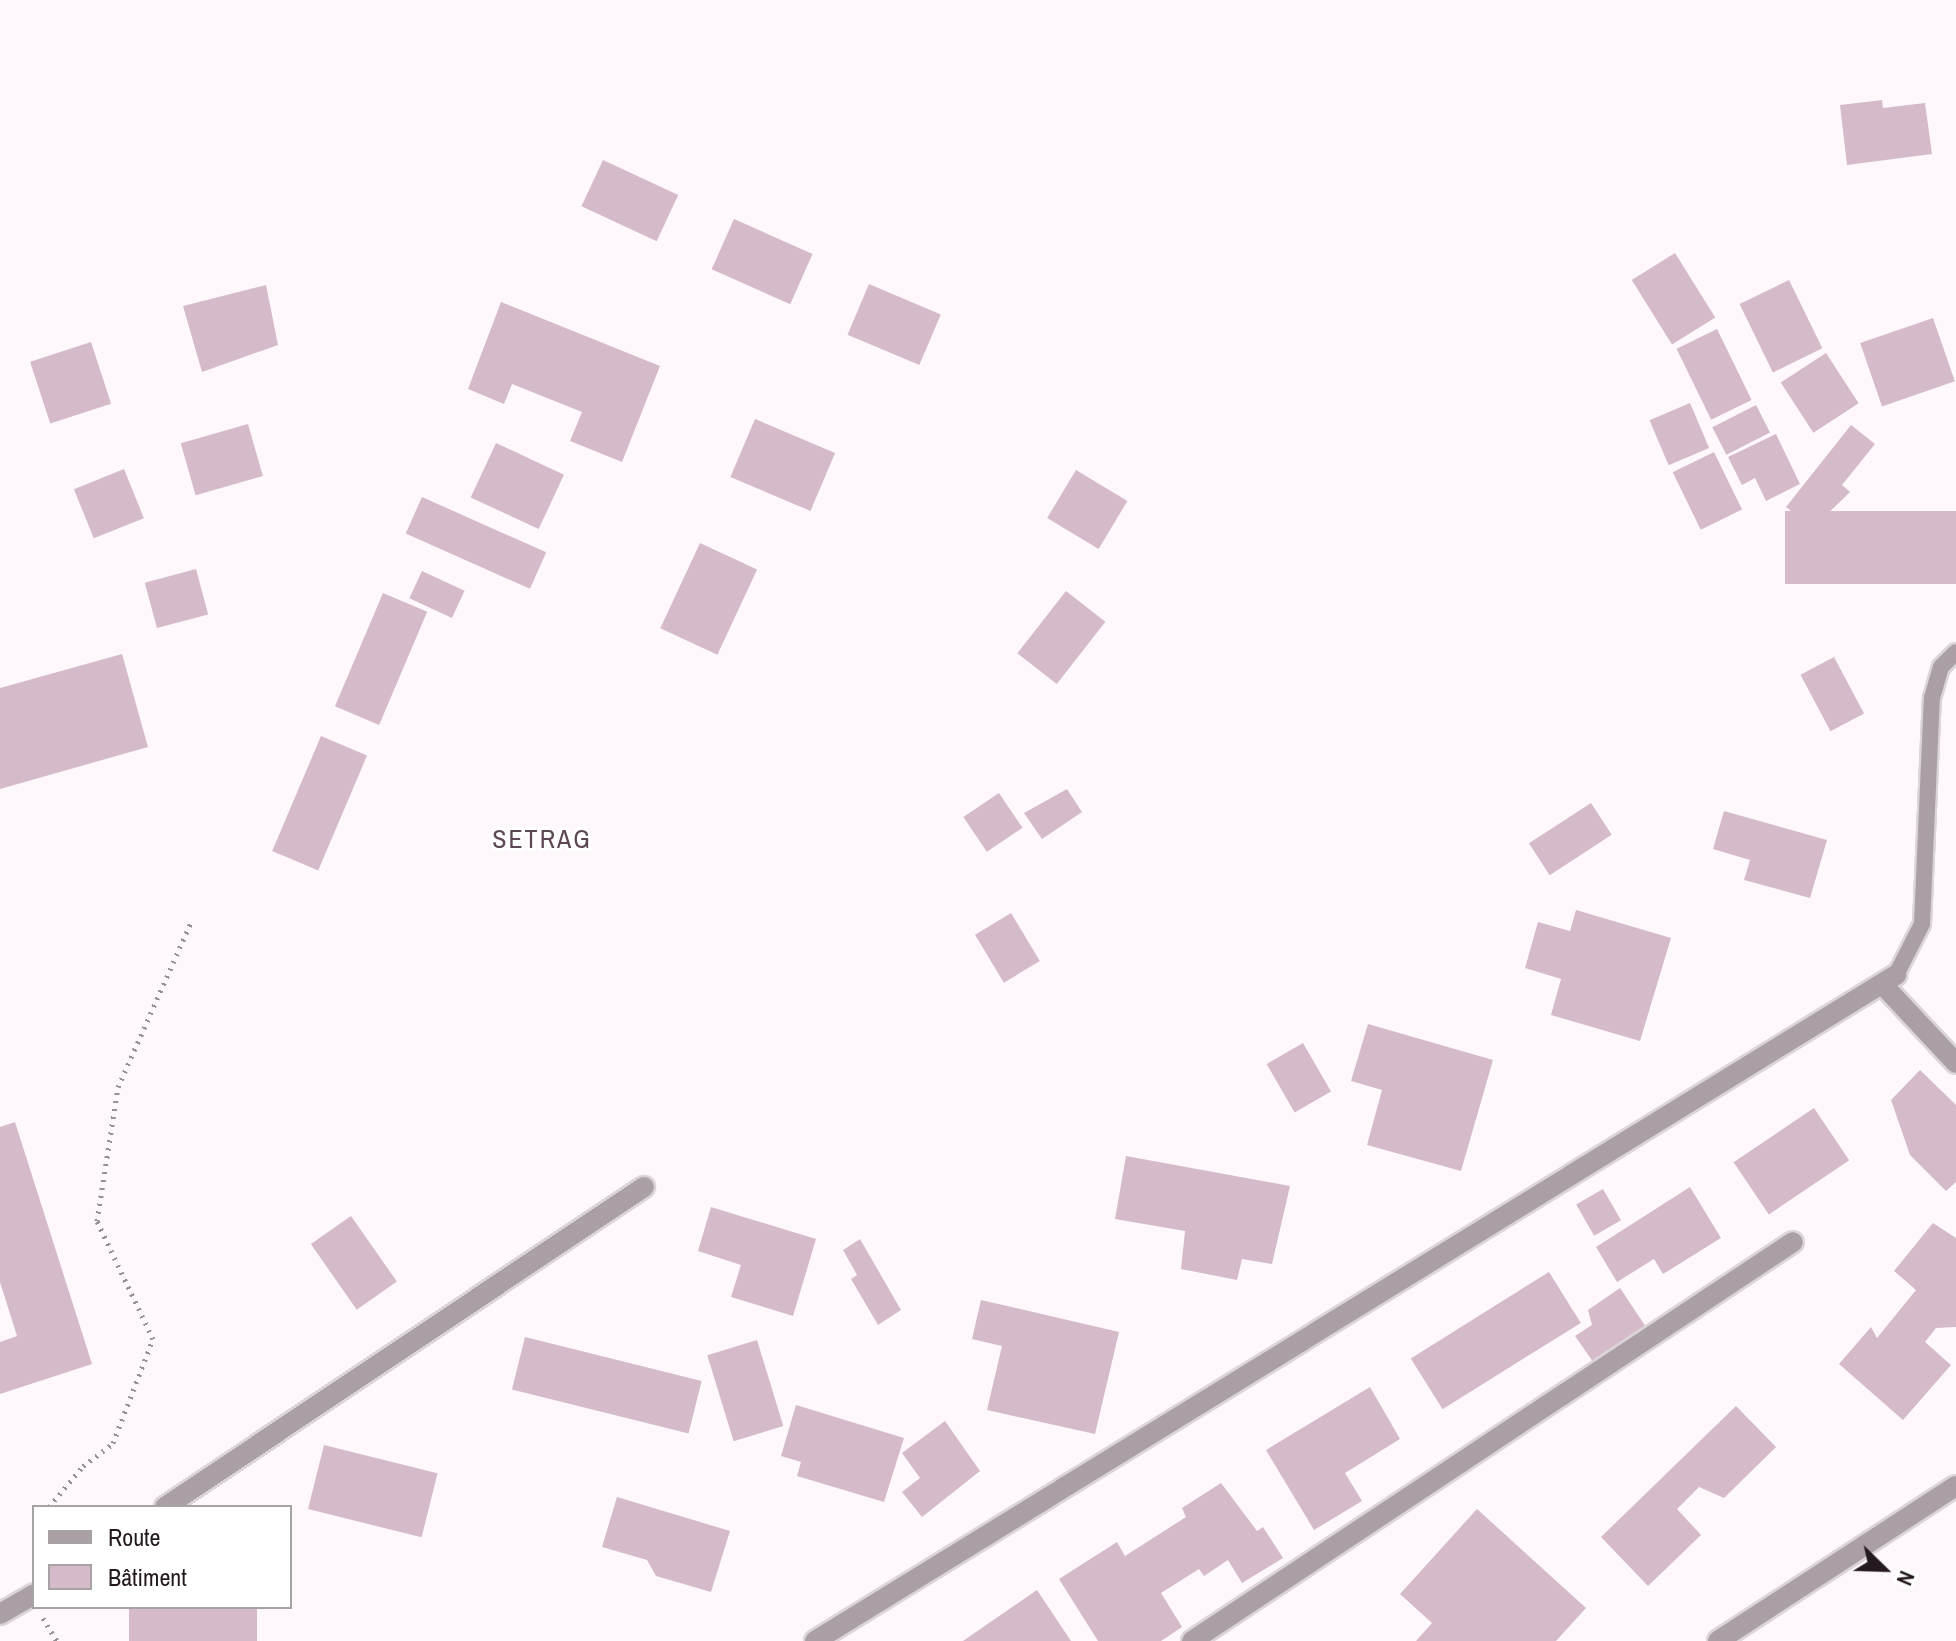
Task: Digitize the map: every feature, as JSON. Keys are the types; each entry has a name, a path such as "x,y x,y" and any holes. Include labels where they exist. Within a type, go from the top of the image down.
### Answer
{"street":[{"path":"815,1641 1890,980 1956,1063"},
{"path":"168,1505 644,1187"},
{"path":"1192,1641 1793,1242"},
{"path":"1718,1641 1956,1486"},
{"path":"0,1614 32,1595"}],"lane":[{"path":"1890,980 1922,924 1932,698 1941,667 1956,652"}],"path":[{"path":"51,1505 83,1466 113,1443 153,1339 97,1221 118,1087 192,920"},
{"path":"37,1609 57,1641"}],"building":[{"path":"1882,100 1883,108 1925,103 1932,154 1847,165 1840,105"},
{"path":"603,160 678,195 657,241 581,206"},
{"path":"734,219 813,254 790,304 712,269"},
{"path":"1675,253 1715,317 1672,344 1632,280"},
{"path":"1789,280 1822,348 1773,372 1740,304"},
{"path":"869,284 941,314 919,365 848,335"},
{"path":"266,285 278,345 202,372 183,306"},
{"path":"501,302 660,366 622,462 570,441 582,412 512,384 504,404 468,389"},
{"path":"1933,318 1955,381 1882,406 1860,343"},
{"path":"1717,329 1752,400 1711,420 1677,349"},
{"path":"91,342 111,404 50,424 30,362"},
{"path":"1826,353 1859,403 1813,433 1781,382"},
{"path":"1690,403 1709,448 1669,465 1649,420"},
{"path":"1756,405 1770,433 1726,455 1712,427"},
{"path":"755,419 835,453 810,511 730,477"},
{"path":"248,424 263,476 196,495 181,443"},
{"path":"1851,425 1875,444 1842,485 1850,492 1813,528 1786,507"},
{"path":"1776,434 1800,484 1766,501 1755,478 1742,485 1728,457"},
{"path":"496,443 564,475 539,529 471,497"},
{"path":"1714,452 1742,510 1701,530 1673,472"},
{"path":"124,469 144,518 94,538 74,489"},
{"path":"1076,470 1127,501 1099,549 1047,518"},
{"path":"422,497 546,552 530,589 406,534"},
{"path":"1785,511 1956,511 1956,584 1785,584"},
{"path":"700,543 757,570 717,655 660,628"},
{"path":"196,569 208,614 157,628 145,583"},
{"path":"422,571 465,591 452,618 409,598"},
{"path":"1066,591 1105,622 1057,684 1017,653"},
{"path":"383,593 427,612 379,725 335,706"},
{"path":"122,654 148,747 0,789 0,688"},
{"path":"1834,657 1864,714 1830,731 1800,675"},
{"path":"321,736 367,756 318,871 272,851"},
{"path":"1067,789 1082,812 1042,839 1024,813"},
{"path":"999,793 1022,828 987,852 963,817"},
{"path":"1591,803 1612,835 1550,875 1529,843"},
{"path":"1724,811 1827,840 1810,898 1744,880 1750,860 1713,849"},
{"path":"1576,910 1671,938 1640,1041 1551,1015 1561,979 1525,968 1538,922 1570,931"},
{"path":"1011,913 1040,961 1004,983 975,935"},
{"path":"1368,1024 1493,1060 1461,1171 1367,1145 1382,1090 1351,1081"},
{"path":"1303,1043 1331,1091 1295,1112 1267,1064"},
{"path":"1920,1070 1956,1105 1956,1182 1946,1191 1910,1155 1891,1100"},
{"path":"1814,1108 1849,1160 1769,1214 1734,1162"},
{"path":"15,1122 92,1364 0,1394 0,1342 17,1336 0,1282 0,1127"},
{"path":"1126,1156 1290,1186 1272,1264 1242,1259 1237,1280 1181,1269 1185,1231 1115,1219"},
{"path":"1690,1187 1721,1238 1663,1274 1654,1259 1617,1282 1596,1247"},
{"path":"1603,1189 1621,1220 1594,1236 1576,1204"},
{"path":"711,1207 816,1239 793,1316 731,1297 741,1265 698,1251"},
{"path":"351,1216 397,1282 357,1310 311,1244"},
{"path":"1933,1223 1956,1238 1956,1327 1936,1328 1925,1342 1951,1365 1903,1420 1839,1364 1871,1327 1877,1338 1916,1290 1894,1271"},
{"path":"860,1239 901,1310 878,1325 851,1279 857,1275 843,1250"},
{"path":"1549,1272 1581,1323 1443,1409 1411,1358"},
{"path":"1620,1288 1650,1333 1598,1369 1575,1336 1592,1325 1588,1310"},
{"path":"981,1300 1119,1332 1095,1434 987,1410 1002,1346 972,1339"},
{"path":"525,1337 702,1381 689,1433 512,1389"},
{"path":"757,1340 783,1426 734,1441 707,1355"},
{"path":"1370,1387 1400,1439 1345,1473 1362,1501 1314,1530 1266,1450"},
{"path":"796,1405 904,1438 884,1502 797,1476 801,1462 781,1456"},
{"path":"1736,1406 1776,1447 1724,1498 1699,1487 1677,1509 1701,1535 1648,1586 1601,1537"},
{"path":"945,1421 980,1471 922,1517 902,1492 920,1478 902,1453"},
{"path":"324,1445 438,1473 422,1537 308,1509"},
{"path":"1221,1483 1257,1531 1263,1527 1283,1558 1242,1583 1228,1560 1204,1576 1199,1569 1161,1593 1182,1627 1161,1641 1098,1641 1059,1579 1117,1542 1125,1556 1186,1517 1182,1508"},
{"path":"617,1497 730,1531 711,1592 656,1576 647,1560 602,1547"},
{"path":"1477,1509 1586,1608 1556,1641 1416,1641 1432,1623 1400,1594"},
{"path":"1037,1590 1071,1641 963,1641"},
{"path":"129,1609 257,1609 257,1641 129,1641"}],"district":[{"name":"SETRAG","path":"542,839"}]}
